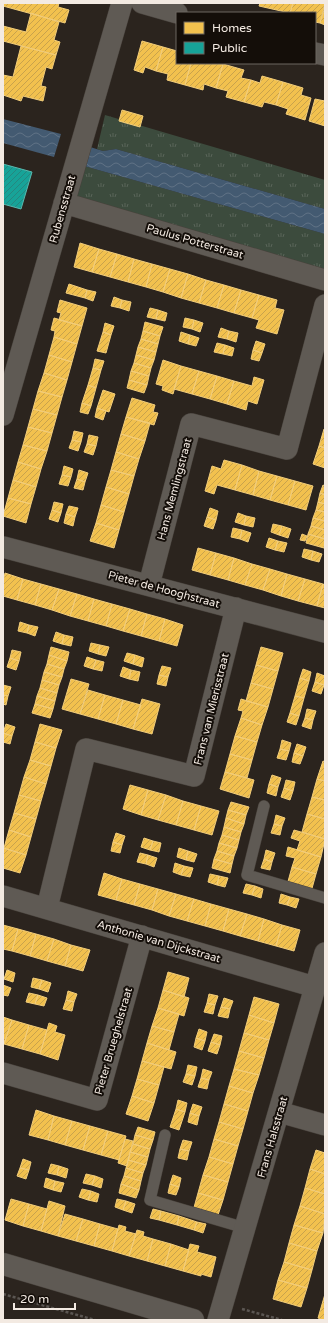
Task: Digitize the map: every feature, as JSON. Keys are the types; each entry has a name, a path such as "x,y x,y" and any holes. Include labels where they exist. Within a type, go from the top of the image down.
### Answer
{"street":[{"name":"Rubensstraat","path":"3,415 122,3"},
{"path":"142,3 176,13"},
{"name":"Paulus Potterstraat","path":"64,203 325,280"},
{"name":"Hans Memlingstraat","path":"149,585 192,424 287,449 325,305"},
{"name":"Pieter de Hooghstraat","path":"3,547 325,632"},
{"name":"Frans van Mierisstraat","path":"47,908 86,749 194,776 236,608"},
{"name":"Anthonie van Dijckstraat","path":"3,896 315,987"},
{"name":"Pieter Brueghelstraat","path":"3,1073 97,1100 142,936"},
{"name":"Frans Halsstraat","path":"218,1320 325,953"},
{"path":"279,1112 325,1125"},
{"path":"3,1264 193,1320"}],"lane":[{"path":"264,806 247,875 325,898"},
{"path":"166,1135 150,1200 245,1228"}],"path":[{"path":"3,1294 95,1320"}],"green space":[{"path":"105,115 325,180 325,209 116,149 103,151 97,149"},
{"path":"84,166 325,234 325,276 73,204"}],"water":[{"path":"3,119 61,134 54,157 3,143"},
{"path":"90,147 103,151 116,149 325,209 325,234 84,166"}],"building: Homes":[{"path":"3,3 59,3 58,7 69,10 65,23 3,6"},
{"path":"260,3 293,3 290,12 259,6"},
{"path":"293,3 325,3 320,23 316,22 316,12 290,12"},
{"path":"325,7 325,25 320,23"},
{"path":"31,13 59,22 54,40 60,42 56,55 3,41 3,26 26,32"},
{"path":"142,41 163,47 156,71 145,67 143,73 134,70"},
{"path":"21,46 56,55 52,69 46,67 41,86 46,87 43,101 23,96 21,101 3,95 3,75 13,77"},
{"path":"163,47 176,51 176,64 191,64 185,85 167,80 168,74 156,71"},
{"path":"191,64 223,64 216,88 204,84 203,90 185,85"},
{"path":"223,64 244,70 241,78 251,80 244,102 226,97 228,91 216,88"},
{"path":"262,76 283,82 276,105 264,102 262,107 244,102 251,80 260,83"},
{"path":"283,82 303,88 301,95 311,98 305,120 286,114 288,109 276,105"},
{"path":"315,99 325,101 325,126 309,121"},
{"path":"122,110 143,116 140,127 119,121"},
{"path":"80,243 99,249 92,272 74,267"},
{"path":"99,249 117,254 110,277 92,272"},
{"path":"117,254 134,259 128,282 110,277"},
{"path":"134,259 152,264 146,287 128,282"},
{"path":"152,264 170,269 163,292 146,287"},
{"path":"170,269 188,274 181,298 163,292"},
{"path":"188,274 206,280 199,303 181,298"},
{"path":"206,280 224,285 217,308 199,303"},
{"path":"69,284 87,290 85,298 66,293"},
{"path":"224,285 241,290 234,313 217,308"},
{"path":"87,290 96,292 93,301 85,298"},
{"path":"241,290 259,295 252,318 234,313"},
{"path":"259,295 277,300 275,308 284,310 277,334 256,328 259,320 252,318"},
{"path":"114,297 122,300 120,308 111,306"},
{"path":"60,300 87,308 82,326 59,320 61,313 57,312"},
{"path":"122,300 131,302 129,311 120,308"},
{"path":"150,308 158,310 156,319 147,317"},
{"path":"158,310 167,313 165,321 156,319"},
{"path":"54,318 82,326 77,344 54,337 55,331 51,330"},
{"path":"185,318 194,320 192,329 183,327"},
{"path":"194,320 203,323 200,332 192,329"},
{"path":"145,322 163,327 160,336 143,331"},
{"path":"105,323 114,326 111,335 103,332"},
{"path":"221,328 229,331 227,339 218,337"},
{"path":"143,331 160,336 158,344 141,339"},
{"path":"229,331 238,333 236,342 227,339"},
{"path":"103,332 111,335 106,353 97,351"},
{"path":"181,332 190,335 188,344 179,341"},
{"path":"190,335 199,338 196,346 188,344"},
{"path":"54,337 77,344 72,362 49,355"},
{"path":"141,339 158,344 156,352 138,347"},
{"path":"256,341 265,344 262,353 253,350"},
{"path":"217,343 225,345 223,354 214,352"},
{"path":"225,345 234,348 232,356 223,354"},
{"path":"138,347 156,352 154,360 136,355"},
{"path":"253,350 262,353 259,361 251,359"},
{"path":"49,355 72,362 67,380 44,373"},
{"path":"136,355 154,360 151,368 134,363"},
{"path":"95,359 104,361 101,370 93,368"},
{"path":"163,360 181,366 173,394 162,390 163,386 156,384"},
{"path":"134,363 151,368 149,376 131,371"},
{"path":"181,366 199,371 192,394 174,389"},
{"path":"93,368 101,370 96,388 88,385"},
{"path":"131,371 149,376 147,385 129,380"},
{"path":"199,371 217,376 210,399 192,394"},
{"path":"44,373 67,380 62,397 38,391"},
{"path":"217,376 234,381 227,404 210,399"},
{"path":"254,377 264,380 257,404 248,401 246,410 227,404 234,381 252,386"},
{"path":"129,380 147,385 144,393 127,388"},
{"path":"88,385 96,388 91,406 82,403"},
{"path":"103,390 115,394 109,412 97,408"},
{"path":"38,391 62,397 57,415 33,409"},
{"path":"132,398 155,405 153,412 158,413 154,425 126,417"},
{"path":"82,403 91,406 88,414 80,412"},
{"path":"97,408 106,411 103,420 95,417"},
{"path":"33,409 57,415 52,433 28,427"},
{"path":"126,417 150,423 145,441 121,434"},
{"path":"28,427 52,433 47,451 23,445"},
{"path":"325,429 325,448 319,446"},
{"path":"74,431 83,433 81,442 72,440"},
{"path":"121,434 145,441 139,459 116,452"},
{"path":"89,435 98,437 96,446 87,444"},
{"path":"72,440 81,442 78,451 69,448"},
{"path":"87,444 96,446 93,455 84,452"},
{"path":"23,445 47,451 41,469 18,462"},
{"path":"319,446 325,448 325,468 313,464"},
{"path":"116,452 139,459 134,476 111,470"},
{"path":"224,460 242,465 235,490 217,485 214,494 205,491 212,466 221,469"},
{"path":"18,462 41,469 36,487 13,480"},
{"path":"242,465 259,471 253,495 235,490"},
{"path":"64,466 73,469 71,477 62,475"},
{"path":"79,470 88,473 85,482 77,479"},
{"path":"111,470 134,476 129,494 106,487"},
{"path":"259,471 277,476 270,500 253,495"},
{"path":"62,475 71,477 68,486 59,484"},
{"path":"277,476 295,481 288,505 270,500"},
{"path":"77,479 85,482 83,490 74,488"},
{"path":"13,480 36,487 31,504 8,498"},
{"path":"295,481 313,486 306,510 288,505"},
{"path":"323,485 325,486 325,495 320,493"},
{"path":"106,487 129,494 124,512 101,505"},
{"path":"320,493 325,495 325,504 318,502"},
{"path":"8,498 31,504 26,523 3,516"},
{"path":"54,502 63,504 61,513 52,510"},
{"path":"318,502 325,504 325,512 316,510"},
{"path":"101,505 124,512 119,530 96,523"},
{"path":"69,506 78,508 75,517 66,514"},
{"path":"210,508 218,511 216,520 207,517"},
{"path":"52,510 61,513 58,522 49,519"},
{"path":"316,510 325,512 325,521 313,518"},
{"path":"238,513 246,516 244,525 235,522"},
{"path":"66,514 75,517 73,526 64,523"},
{"path":"246,516 255,518 253,527 244,525"},
{"path":"207,517 216,520 213,529 204,526"},
{"path":"313,518 325,521 325,530 311,526"},
{"path":"96,523 119,530 114,548 90,541"},
{"path":"273,524 282,526 279,535 271,532"},
{"path":"282,526 291,529 288,538 279,535"},
{"path":"311,526 325,530 325,539 308,534"},
{"path":"233,528 242,530 240,539 231,537"},
{"path":"242,530 251,533 248,542 240,539"},
{"path":"302,534 307,536 305,541 300,540"},
{"path":"308,534 325,539 324,548 306,543"},
{"path":"269,538 278,541 275,550 266,547"},
{"path":"278,541 287,543 284,552 275,550"},
{"path":"198,548 216,553 210,575 192,570"},
{"path":"304,549 313,551 311,560 302,557"},
{"path":"313,551 322,554 319,562 311,560"},
{"path":"216,553 234,558 228,580 210,575"},
{"path":"234,558 252,564 245,585 228,580"},
{"path":"252,564 270,569 263,590 245,585"},
{"path":"270,569 287,574 281,596 263,590"},
{"path":"5,573 23,579 17,600 3,596 3,582"},
{"path":"287,574 305,579 298,601 281,596"},
{"path":"23,579 41,584 35,605 17,600"},
{"path":"305,579 323,584 317,606 298,601"},
{"path":"41,584 59,589 52,610 35,605"},
{"path":"323,584 325,585 325,608 317,606"},
{"path":"59,589 77,594 70,616 52,610"},
{"path":"77,594 94,599 88,621 70,616"},
{"path":"94,599 112,604 106,626 88,621"},
{"path":"112,604 130,609 123,631 106,626"},
{"path":"130,609 147,614 141,636 123,631"},
{"path":"147,614 165,619 159,641 141,636"},
{"path":"165,619 183,625 177,646 159,641"},
{"path":"20,622 29,625 27,633 18,631"},
{"path":"29,625 38,627 35,636 27,633"},
{"path":"56,632 64,635 62,644 53,641"},
{"path":"64,635 73,637 71,646 62,644"},
{"path":"91,643 100,645 98,654 89,651"},
{"path":"100,645 109,647 106,656 98,654"},
{"path":"51,647 69,652 67,661 49,655"},
{"path":"261,647 283,653 278,671 256,665"},
{"path":"12,650 21,652 19,661 10,658"},
{"path":"127,653 135,655 133,664 124,661"},
{"path":"49,655 67,661 64,669 47,664"},
{"path":"135,655 144,658 142,667 133,664"},
{"path":"87,657 96,660 93,669 84,666"},
{"path":"10,658 19,661 16,670 7,667"},
{"path":"96,660 104,662 102,671 93,669"},
{"path":"47,664 64,669 62,677 44,672"},
{"path":"256,665 278,671 273,689 251,683"},
{"path":"162,666 171,668 168,677 159,675"},
{"path":"123,667 131,670 129,679 120,676"},
{"path":"303,669 311,672 309,681 300,678"},
{"path":"131,670 140,672 138,681 129,679"},
{"path":"44,672 62,677 59,685 42,680"},
{"path":"317,673 325,676 324,685 315,682"},
{"path":"159,675 168,677 166,686 157,684"},
{"path":"300,678 309,681 304,698 295,696"},
{"path":"71,679 89,684 80,714 62,709"},
{"path":"42,680 59,685 57,693 40,688"},
{"path":"315,682 324,685 321,694 312,691"},
{"path":"251,683 273,689 268,707 246,701"},
{"path":"3,685 11,687 8,696 3,695"},
{"path":"40,688 57,693 55,701 37,696"},
{"path":"88,690 105,695 98,719 80,714"},
{"path":"3,695 8,696 6,705 3,704"},
{"path":"105,695 123,700 116,724 98,719"},
{"path":"37,696 55,701 53,709 35,704"},
{"path":"295,696 304,698 299,716 290,713"},
{"path":"142,699 160,704 152,734 133,729"},
{"path":"241,699 268,707 262,725 241,718 243,711 238,710"},
{"path":"123,700 141,705 133,729 116,724"},
{"path":"35,704 53,709 50,718 32,713"},
{"path":"307,709 316,711 313,720 305,718"},
{"path":"290,713 299,716 296,725 287,722"},
{"path":"241,718 262,725 257,742 235,736"},
{"path":"305,718 313,720 311,729 302,726"},
{"path":"6,724 15,727 12,736 3,733"},
{"path":"40,724 62,730 56,748 35,742"},
{"path":"3,733 12,736 10,744 3,742"},
{"path":"235,736 257,742 252,760 230,754"},
{"path":"282,740 291,743 289,751 280,749"},
{"path":"35,742 56,748 51,766 30,760"},
{"path":"297,744 306,747 303,756 294,753"},
{"path":"280,749 289,751 286,760 277,758"},
{"path":"294,753 303,756 300,764 292,762"},
{"path":"230,754 252,760 247,778 225,772"},
{"path":"30,760 51,766 46,784 24,777"},
{"path":"323,761 325,762 325,781 317,779"},
{"path":"225,772 254,780 249,798 220,789"},
{"path":"272,775 281,778 278,787 269,784"},
{"path":"24,777 46,784 41,801 19,795"},
{"path":"317,779 325,781 325,800 312,797"},
{"path":"286,780 295,782 293,791 284,788"},
{"path":"269,784 278,787 276,796 267,793"},
{"path":"130,785 148,790 141,815 123,809"},
{"path":"284,788 293,791 290,800 281,797"},
{"path":"148,790 166,795 158,820 141,815"},
{"path":"19,795 41,801 36,819 14,813"},
{"path":"166,795 183,801 176,825 158,820"},
{"path":"312,797 325,800 325,819 307,814"},
{"path":"183,801 201,806 194,830 176,825"},
{"path":"231,802 249,807 246,815 228,810"},
{"path":"201,806 219,811 212,835 194,830"},
{"path":"228,810 246,815 244,824 226,818"},
{"path":"14,813 36,819 31,837 9,830"},
{"path":"307,814 325,819 325,839 302,832"},
{"path":"276,815 285,818 282,826 274,824"},
{"path":"226,818 244,824 241,832 224,827"},
{"path":"274,824 282,826 280,835 271,833"},
{"path":"224,827 241,832 239,840 222,835"},
{"path":"9,830 31,837 26,855 4,848"},
{"path":"294,830 325,839 321,857 297,850 300,841 291,838"},
{"path":"116,833 125,836 122,845 113,842"},
{"path":"222,835 239,840 237,848 219,843"},
{"path":"144,838 153,841 150,850 141,847"},
{"path":"153,841 161,843 159,852 150,850"},
{"path":"113,842 122,845 120,853 111,851"},
{"path":"219,843 237,848 234,856 217,851"},
{"path":"288,847 321,857 316,874 292,867 295,858 286,856"},
{"path":"3,848 26,855 20,873 3,868"},
{"path":"179,848 188,851 186,860 177,857"},
{"path":"266,850 275,853 272,862 264,859"},
{"path":"188,851 197,854 194,862 186,860"},
{"path":"217,851 234,856 232,864 214,859"},
{"path":"140,853 148,855 146,864 137,862"},
{"path":"148,855 157,858 154,867 146,864"},
{"path":"214,859 232,864 230,873 212,868"},
{"path":"264,859 272,862 270,870 261,868"},
{"path":"175,863 184,866 181,875 173,872"},
{"path":"184,866 193,868 190,877 181,875"},
{"path":"292,867 316,874 311,892 287,885"},
{"path":"104,873 122,879 116,900 98,895"},
{"path":"210,874 219,876 217,885 208,882"},
{"path":"219,876 228,878 225,887 217,885"},
{"path":"122,879 140,884 134,905 116,900"},
{"path":"140,884 158,889 152,910 134,905"},
{"path":"246,884 255,886 252,895 243,893"},
{"path":"255,886 263,889 261,898 252,895"},
{"path":"158,889 176,894 169,916 152,910"},
{"path":"176,894 194,899 187,921 169,916"},
{"path":"281,894 290,897 287,905 279,903"},
{"path":"290,897 299,899 296,908 287,905"},
{"path":"194,899 211,904 205,926 187,921"},
{"path":"211,904 229,909 223,931 205,926"},
{"path":"229,909 247,914 240,936 223,931"},
{"path":"247,914 264,919 258,941 240,936"},
{"path":"264,919 282,925 276,946 258,941"},
{"path":"3,925 18,929 12,951 3,949"},
{"path":"282,925 300,930 294,951 276,946"},
{"path":"18,929 36,934 30,956 12,951"},
{"path":"36,934 54,939 47,961 30,956"},
{"path":"54,939 71,945 65,966 47,961"},
{"path":"71,945 90,950 83,971 65,966"},
{"path":"7,970 15,973 13,982 4,979"},
{"path":"168,972 189,978 184,997 163,990"},
{"path":"33,978 42,980 39,989 31,987"},
{"path":"42,980 51,983 48,992 39,989"},
{"path":"3,985 11,988 8,996 3,995"},
{"path":"163,990 189,998 184,1016 158,1008"},
{"path":"68,991 77,994 74,1002 66,1000"},
{"path":"29,993 38,995 35,1004 26,1002"},
{"path":"209,994 218,996 215,1005 207,1003"},
{"path":"38,995 47,998 44,1006 35,1004"},
{"path":"254,997 279,1004 274,1023 249,1015"},
{"path":"224,998 233,1001 230,1009 221,1007"},
{"path":"66,1000 74,1002 72,1011 63,1009"},
{"path":"207,1003 215,1005 213,1014 204,1012"},
{"path":"221,1007 230,1009 228,1018 218,1016"},
{"path":"158,1008 179,1014 174,1032 152,1026"},
{"path":"249,1015 274,1023 269,1040 244,1033"},
{"path":"3,1017 12,1020 4,1044 3,1044"},
{"path":"12,1020 29,1025 22,1049 4,1044"},
{"path":"49,1023 57,1026 55,1032 65,1035 58,1060 40,1054"},
{"path":"29,1025 47,1030 40,1054 22,1049"},
{"path":"152,1026 174,1032 169,1050 147,1043"},
{"path":"199,1029 207,1032 205,1041 196,1038"},
{"path":"244,1033 269,1040 264,1058 239,1051"},
{"path":"214,1034 222,1036 220,1045 211,1042"},
{"path":"196,1038 205,1041 202,1050 194,1047"},
{"path":"211,1042 220,1045 217,1054 208,1051"},
{"path":"147,1043 176,1052 171,1069 142,1061"},
{"path":"239,1051 264,1058 259,1075 234,1069"},
{"path":"142,1061 164,1067 159,1085 137,1079"},
{"path":"188,1065 197,1067 195,1076 186,1074"},
{"path":"203,1069 212,1072 209,1080 201,1078"},
{"path":"234,1069 259,1075 253,1093 229,1086"},
{"path":"186,1074 195,1076 192,1085 183,1082"},
{"path":"201,1078 209,1080 207,1089 198,1087"},
{"path":"137,1079 159,1085 154,1103 132,1096"},
{"path":"229,1086 253,1093 248,1111 224,1104"},
{"path":"132,1096 154,1103 148,1121 126,1114"},
{"path":"178,1100 187,1103 185,1112 176,1109"},
{"path":"193,1104 202,1107 199,1116 190,1113"},
{"path":"224,1104 248,1111 243,1129 219,1122"},
{"path":"176,1109 185,1112 179,1130 170,1127"},
{"path":"36,1110 54,1116 48,1140 29,1135"},
{"path":"190,1113 199,1116 197,1125 188,1122"},
{"path":"54,1116 72,1121 65,1145 48,1140"},
{"path":"72,1121 90,1126 83,1150 65,1145"},
{"path":"219,1122 243,1129 238,1146 214,1139"},
{"path":"90,1126 108,1131 101,1155 83,1150"},
{"path":"138,1127 155,1132 153,1140 135,1135"},
{"path":"108,1131 126,1136 119,1160 101,1155"},
{"path":"135,1135 153,1140 150,1149 133,1144"},
{"path":"125,1139 133,1141 127,1166 118,1163"},
{"path":"214,1139 238,1146 233,1164 209,1157"},
{"path":"183,1140 192,1142 189,1151 180,1149"},
{"path":"133,1144 150,1149 148,1157 130,1152"},
{"path":"180,1149 189,1151 187,1160 178,1158"},
{"path":"316,1150 325,1153 325,1174 310,1169"},
{"path":"130,1152 148,1157 146,1165 128,1160"},
{"path":"209,1157 233,1164 228,1182 203,1175"},
{"path":"23,1159 31,1162 29,1170 20,1168"},
{"path":"128,1160 146,1165 143,1173 126,1168"},
{"path":"51,1164 59,1166 57,1175 48,1173"},
{"path":"59,1166 68,1169 66,1178 57,1175"},
{"path":"20,1168 29,1170 26,1179 17,1176"},
{"path":"126,1168 143,1173 141,1181 124,1176"},
{"path":"310,1169 325,1174 325,1194 305,1188"},
{"path":"86,1174 95,1176 92,1185 83,1183"},
{"path":"173,1175 181,1178 179,1187 170,1184"},
{"path":"203,1175 228,1182 223,1200 198,1193"},
{"path":"95,1176 103,1179 101,1188 92,1185"},
{"path":"124,1176 141,1181 139,1190 121,1184"},
{"path":"46,1178 55,1181 53,1190 44,1187"},
{"path":"55,1181 64,1183 61,1192 53,1190"},
{"path":"121,1184 139,1190 136,1198 119,1193"},
{"path":"170,1184 179,1187 176,1195 168,1193"},
{"path":"305,1188 325,1194 325,1214 300,1206"},
{"path":"82,1189 91,1191 88,1200 79,1197"},
{"path":"91,1191 99,1194 97,1202 88,1200"},
{"path":"198,1193 223,1200 217,1218 193,1211"},
{"path":"11,1199 29,1204 23,1226 5,1220"},
{"path":"117,1199 126,1201 123,1210 115,1207"},
{"path":"49,1201 65,1206 58,1236 41,1231"},
{"path":"126,1201 135,1204 132,1213 123,1210"},
{"path":"29,1204 47,1209 41,1231 23,1226"},
{"path":"300,1206 325,1214 323,1233 294,1225"},
{"path":"153,1209 161,1211 159,1220 150,1218"},
{"path":"161,1211 179,1216 177,1225 159,1220"},
{"path":"65,1214 83,1219 76,1241 58,1236"},
{"path":"179,1216 197,1222 194,1230 177,1225"},
{"path":"83,1219 100,1224 94,1246 76,1241"},
{"path":"197,1222 206,1224 203,1233 194,1230"},
{"path":"100,1224 118,1229 112,1251 94,1246"},
{"path":"119,1225 126,1227 125,1231 136,1234 129,1256 112,1251"},
{"path":"294,1225 323,1233 317,1251 289,1243"},
{"path":"137,1230 144,1232 143,1236 153,1239 147,1261 129,1256"},
{"path":"153,1239 171,1244 165,1266 147,1261"},
{"path":"289,1243 317,1251 312,1270 284,1262"},
{"path":"171,1244 189,1250 183,1271 165,1266"},
{"path":"190,1244 199,1246 197,1252 216,1257 211,1277 183,1271"},
{"path":"284,1262 312,1270 307,1288 278,1280"},
{"path":"278,1280 307,1288 301,1307 273,1299"},
{"path":"325,1294 325,1320 323,1320 318,1318"}],"building: Public":[{"path":"3,164 32,172 21,209 3,204"}]}
